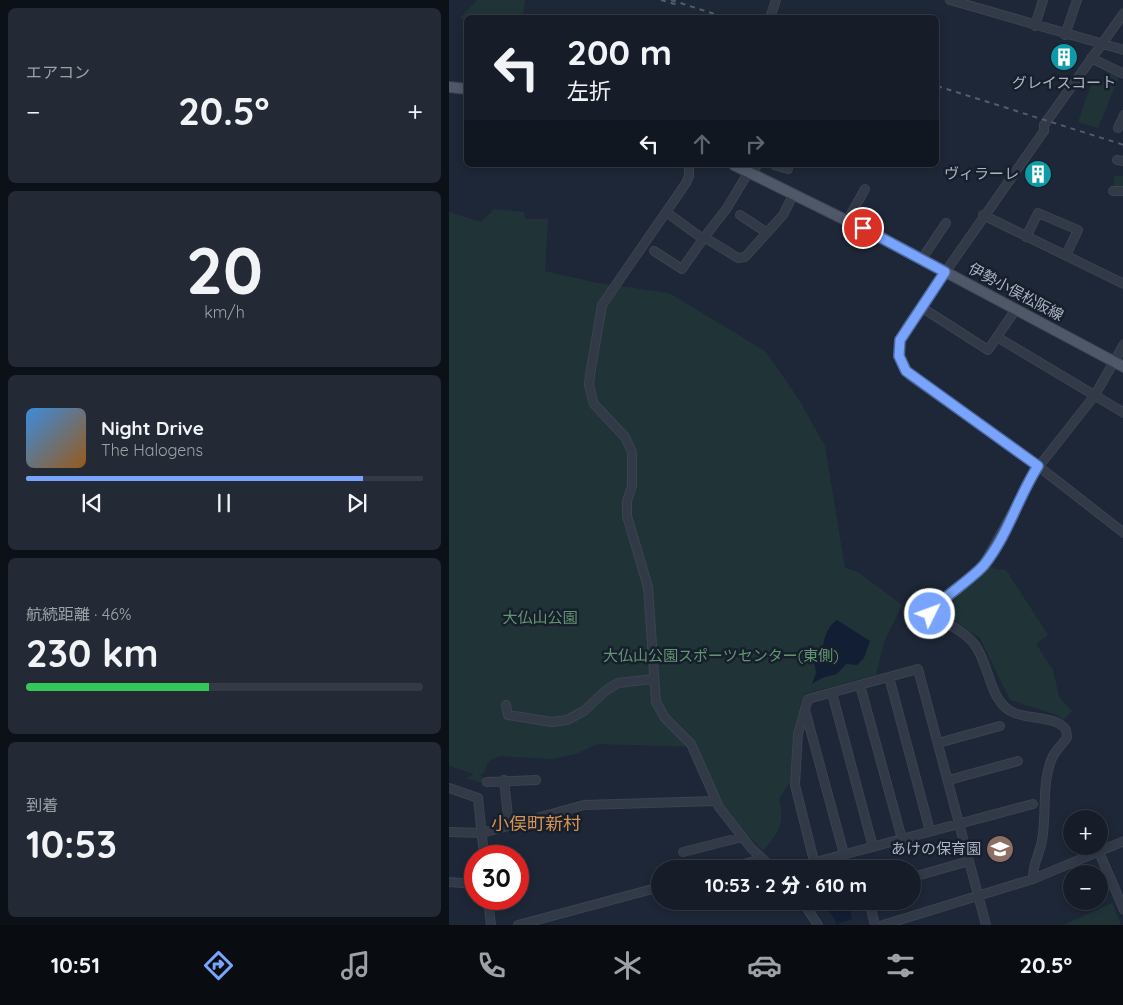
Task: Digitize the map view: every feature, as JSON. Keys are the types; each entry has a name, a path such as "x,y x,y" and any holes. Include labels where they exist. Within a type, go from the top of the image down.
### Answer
{"main road":[{"path":"449,88 464,89"},
{"name":"伊勢小俣松阪線","path":"740,167 752,171 1123,366"}],"street":[{"path":"771,15 776,0"},
{"path":"950,0 1065,35 1123,50"},
{"path":"975,8 978,0"},
{"path":"1035,26 1043,0"},
{"path":"1065,35 1077,0"},
{"path":"1123,13 983,215 903,335 899,346 899,359 906,371 1038,466 1123,533"},
{"path":"1091,58 1123,74"},
{"path":"1118,128 1123,115"},
{"path":"689,167 689,176 603,305 589,385 591,397 597,410 629,441 632,452 632,486 627,501 627,516 648,586 654,692 660,711 691,744 715,802 762,859 758,860"},
{"path":"782,167 788,169"},
{"path":"654,251 682,269 752,171"},
{"path":"847,221 865,189"},
{"path":"1113,190 1123,191"},
{"path":"666,212 703,238 738,258 745,256 783,214 794,193"},
{"path":"1026,237 1037,213 1079,230 1066,255"},
{"path":"740,215 766,232"},
{"path":"983,215 1123,284"},
{"path":"921,260 946,223"},
{"path":"921,308 988,350 1016,309"},
{"path":"997,337 1123,413"},
{"path":"1033,879 1034,864 1041,844 1051,764 1067,737 1066,730 1055,723 1007,709 999,700 976,645 966,636 930,614 934,607 961,587 984,564 1038,466 1095,395 1123,344"},
{"path":"814,860 795,785 796,750 808,699 919,669 986,925"},
{"path":"889,677 930,831"},
{"path":"506,705 508,715 563,721 584,711 618,683 653,679"},
{"path":"861,685 902,839"},
{"path":"832,693 873,847"},
{"path":"805,708 844,854"},
{"path":"939,743 1000,726"},
{"path":"949,780 1017,761"},
{"path":"504,780 509,826"},
{"path":"487,782 536,780"},
{"path":"449,788 478,798 483,845"},
{"path":"449,832 482,833 584,805 715,802"},
{"path":"830,860 844,854 1033,804"},
{"path":"683,852 742,837"},
{"path":"1108,848 1123,841"},
{"path":"883,925 1033,879 1092,855"},
{"path":"1100,855 1123,910"},
{"path":"921,873 969,861"},
{"path":"449,882 464,883"},
{"path":"518,925 651,888"},
{"path":"489,910 491,925"},
{"path":"808,910 818,925"},
{"path":"871,910 875,925"}],"green space":[{"path":"477,0 525,0 523,15 464,15 464,20 460,18"},
{"path":"1108,71 1119,77 1098,128 1078,122 1092,82 1102,84"},
{"path":"1114,176 1123,176 1123,189 1113,189"},
{"path":"494,209 524,212 525,219 548,219 545,271 598,283 669,293 765,351 798,398 825,446 845,568 858,572 902,605 884,642 876,675 804,694 793,730 790,782 779,799 781,821 777,833 763,851 744,831 719,799 697,747 598,744 576,754 552,759 500,756 489,761 483,774 479,774 486,780 487,785 482,786 482,783 466,778 474,774 449,766 449,212 481,222"},
{"path":"988,565 995,569 1006,570 1048,635 1036,644 1053,670 1059,697 1072,711 1063,720 1057,715 1010,700 980,638 938,609 963,590"},
{"path":"1112,903 1121,925 1063,925 1096,910 1108,910 1108,905"}],"water":[{"path":"837,620 870,641 864,658 857,665 846,664 837,674 822,678 812,684 816,673 814,661 821,652 828,630"},
{"path":"829,910 850,910 852,919 837,924"}],"railway":[{"path":"661,0 678,5"},
{"path":"671,0 718,15"},
{"path":"939,87 1124,145"}],"place":[{"name":"グレイスコート","path":"1064,57"},
{"name":"ヴィラーレ","path":"1038,174"},
{"name":"あけの保育園","path":"1000,849"}],"district":[{"name":"小俣町新村","path":"536,824"}],"route":[{"path":"863,228 945,272 900,340 898,351 900,362 906,371 910,376 1038,466 1020,503 984,564 961,587 934,607 930,614"}],"park label":[{"name":"大仏山公園","path":"540,618"},
{"name":"大仏山公園スポーツセンター(東側)","path":"721,656"}]}
